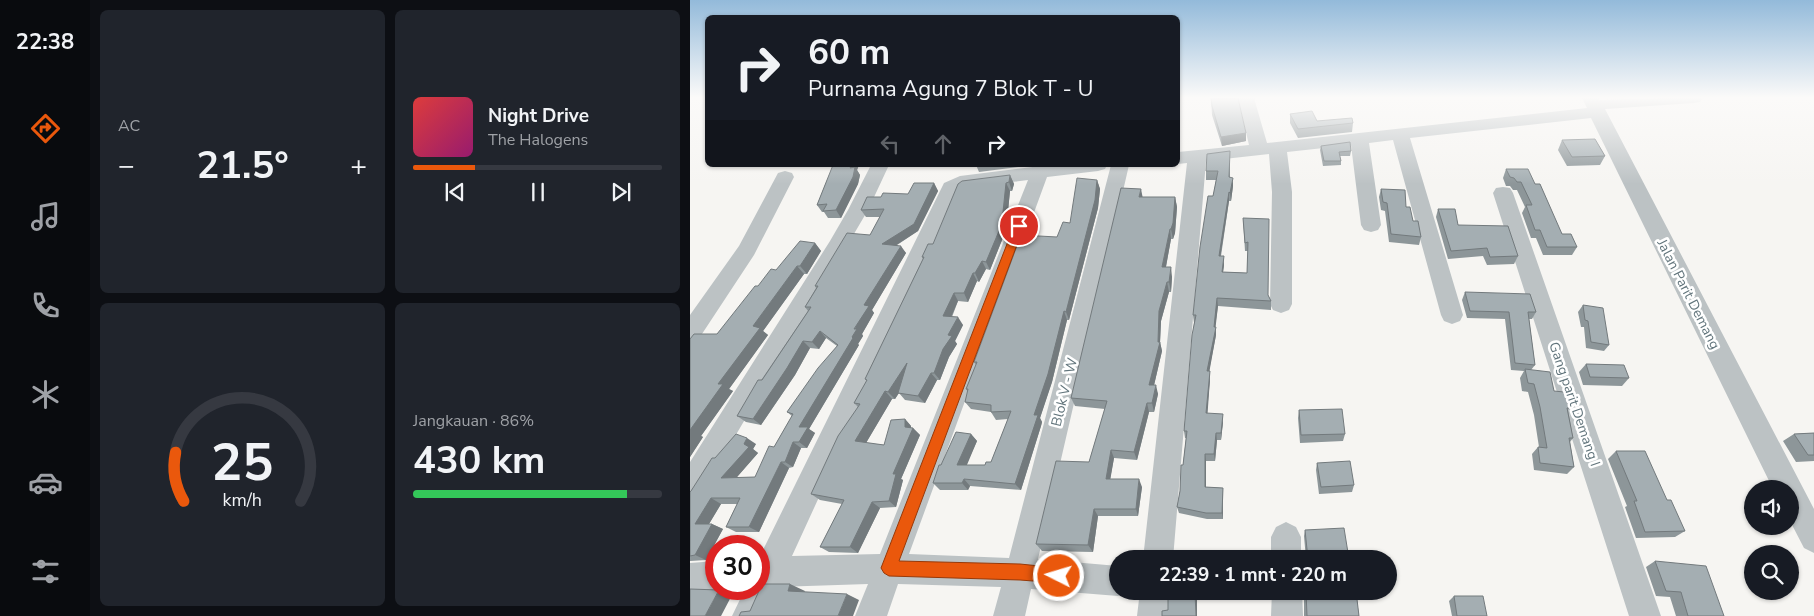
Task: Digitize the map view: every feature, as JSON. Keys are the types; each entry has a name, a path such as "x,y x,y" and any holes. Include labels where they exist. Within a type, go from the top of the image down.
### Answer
{"street":[{"path":"1254,127 1258,141 1268,148 1282,192 1281,304"},
{"path":"1159,550 1187,157 1400,134 1449,127"},
{"name":"Jalan Parit Demang","path":"1605,127 1783,480"},
{"path":"1400,134 1452,315"},
{"path":"1359,138 1371,225"},
{"path":"690,487 817,280 858,210 879,167"},
{"path":"770,563 951,188 960,182 1068,167"},
{"name":"Blok V - W","path":"1010,616 1112,167"},
{"path":"871,616 1040,172"},
{"path":"690,333 747,250 785,177"},
{"name":"Gang parit Demang I","path":"1503,193 1645,616"},
{"path":"1799,509 1814,538"},
{"path":"770,573 889,568 1020,572 1109,581"},
{"path":"690,578 705,577"},
{"path":"748,616 754,600"},
{"path":"1153,616 1154,600"},
{"path":"1287,600 1287,616"}],"building":[{"path":"1218,127 1245,127 1246,133 1221,137"},
{"path":"1297,127 1319,127 1298,129"},
{"path":"1595,139 1605,156 1572,157 1562,140"},
{"path":"1350,142 1351,151 1339,152 1341,161 1324,161 1321,146"},
{"path":"1230,151 1229,177 1233,178 1219,256 1224,256 1222,272 1247,273 1248,242 1245,243 1243,218 1269,219 1268,295 1271,301 1217,298 1214,327 1216,327 1207,371 1210,371 1206,413 1223,414 1221,433 1216,433 1214,454 1205,454 1205,487 1223,488 1222,513 1206,513 1177,507 1181,465 1183,465 1187,431 1184,431 1192,335 1196,315 1193,315 1200,247 1208,196 1213,196 1218,171 1206,171 1207,154"},
{"path":"832,167 855,167 853,177 836,210 823,211 827,204 817,205"},
{"path":"1506,169 1528,169 1535,184 1540,184 1562,234 1571,234 1577,247 1547,247 1540,230 1535,230 1526,205 1532,205 1521,182 1517,182 1514,178 1510,177"},
{"path":"1010,175 1009,182 1006,183 999,231 986,262 982,261 975,273 973,273 964,293 954,293 943,316 958,317 948,335 952,336 943,349 934,373 931,373 918,396 898,393 907,363 888,392 885,391 855,441 884,445 891,420 905,419 905,427 913,428 893,474 896,474 889,501 872,502 850,547 820,547 844,500 811,494 838,436 860,404 854,403 867,380 865,379 924,257 922,257 928,244 933,244 958,184 962,181"},
{"path":"1077,178 1097,180 1095,200 1066,312 1064,311 1048,374 1034,415 1038,415 1015,484 964,479 962,483 933,483 939,465 941,465 956,432 971,434 957,465 985,465 986,462 991,462 1011,411 991,412 991,405 965,402 968,389 966,389 977,362 974,362 1021,235 1057,237 1063,222 1070,223"},
{"path":"914,183 934,183 914,224 882,244 901,246 864,305 869,306 854,329 857,329 853,338 799,427 808,427 799,442 793,442 785,462 781,462 749,527 726,527 740,498 711,498 695,524 712,524 695,555 690,556 690,492 712,458 715,458 736,434 747,438 744,444 749,447 721,478 755,477 769,446 774,447 793,414 787,412 818,368 838,345 820,331 812,342 803,341 753,419 737,416 758,380 762,380 811,307 805,307 818,286 815,286 847,233 870,235 884,209 861,210 867,197 881,197 883,193 908,194"},
{"path":"1121,188 1141,189 1139,197 1175,197 1173,223 1162,267 1171,267 1169,282 1167,282 1159,311 1158,342 1160,342 1149,385 1156,385 1152,403 1147,403 1134,452 1111,450 1106,479 1139,479 1136,509 1094,509 1088,545 1036,544 1056,461 1089,462 1107,401 1071,398"},
{"path":"1381,189 1405,190 1406,207 1410,207 1413,221 1418,221 1421,237 1391,234 1387,203 1383,202"},
{"path":"1438,209 1455,209 1458,225 1508,226 1518,256 1490,257 1487,248 1451,251"},
{"path":"800,241 815,243 800,266 797,266 753,326 760,328 718,384 723,384 690,430 690,339 694,334 717,334 755,286 758,286 771,269 776,270"},
{"path":"1465,292 1530,294 1536,312 1528,312 1535,365 1515,363 1509,312 1470,311"},
{"path":"1583,305 1603,308 1609,345 1591,342 1588,321 1585,320"},
{"path":"1586,364 1624,365 1629,378 1590,377"},
{"path":"1525,369 1550,372 1554,391 1564,392 1569,408 1567,408 1573,438 1569,438 1574,467 1540,463 1538,447 1547,448 1534,384 1528,383"},
{"path":"1342,409 1345,434 1301,435 1299,410"},
{"path":"1814,433 1814,455 1808,455 1794,434"},
{"path":"1616,451 1645,451 1667,500 1671,500 1685,531 1645,532 1634,501 1637,501"},
{"path":"1350,461 1354,485 1321,487 1317,463"},
{"path":"1344,528 1348,550 1307,550 1305,530"},
{"path":"1655,561 1706,566 1724,616 1688,616 1681,592 1666,591"},
{"path":"770,584 790,584 788,591 847,594 838,616 739,616 741,612 750,611 755,600 770,600"},
{"path":"690,589 705,590 705,600 714,600 705,616 690,616"},
{"path":"1454,596 1483,596 1487,616 1457,616"},
{"path":"1168,600 1195,600 1196,616 1162,616 1162,611 1168,610"},
{"path":"1306,600 1357,600 1359,616 1307,616"}],"route":[{"path":"1019,226 889,568 1020,572 1059,576"}]}
